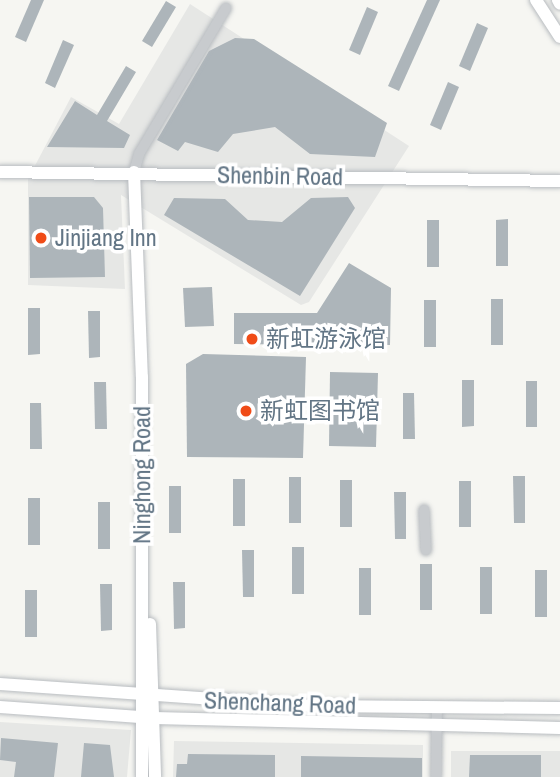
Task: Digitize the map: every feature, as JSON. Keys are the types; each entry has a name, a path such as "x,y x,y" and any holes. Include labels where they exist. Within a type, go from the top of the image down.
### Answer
{"main road":[{"path":"536,0 560,37"},
{"name":"Shenbin Road","path":"0,172 560,181"},
{"name":"Ninghong Road","path":"134,173 148,698 142,777"},
{"name":"Shenchang Road","path":"0,684 148,698 437,708 560,708"},
{"name":"Shenchang Road","path":"0,707 148,718 560,728"},
{"name":"Ninghong Road","path":"148,718 155,777"}],"street":[{"path":"134,173 139,154 226,8"},
{"path":"424,510 426,550"},
{"path":"436,777 437,708"}],"shaded area":[{"path":"190,4 409,146 309,302 301,305 121,195 125,289 28,285 28,179 71,97 119,124"},
{"path":"0,722 131,730 127,777 0,777"},
{"path":"174,741 423,745 423,777 173,777"},
{"path":"451,751 560,751 560,777 451,777"}],"building":[{"path":"31,0 44,0 26,42 15,37"},
{"path":"427,0 440,0 399,91 388,86"},
{"path":"166,1 176,7 152,47 142,41"},
{"path":"367,7 378,12 360,55 349,50"},
{"path":"477,23 488,28 470,71 459,66"},
{"path":"235,38 254,39 387,123 375,157 310,154 275,127 233,134 218,152 185,142 178,151 157,140 209,51"},
{"path":"63,40 74,45 55,88 45,83"},
{"path":"126,66 136,72 107,121 130,135 124,148 47,147 75,101 97,115"},
{"path":"448,82 459,87 441,130 430,125"},
{"path":"29,197 94,197 103,208 105,277 30,278"},
{"path":"348,197 355,208 300,296 164,215 174,198 225,199 248,220 282,222 311,198"},
{"path":"508,219 508,266 496,266 496,220"},
{"path":"427,220 439,220 439,267 427,267"},
{"path":"349,263 391,288 390,345 234,344 234,313 317,313"},
{"path":"212,287 214,326 185,327 183,288"},
{"path":"491,299 503,299 503,345 491,345"},
{"path":"424,300 436,300 436,347 424,347"},
{"path":"28,308 40,308 40,354 28,355"},
{"path":"88,311 100,311 100,357 89,358"},
{"name":"新虹图书馆","path":"203,354 306,357 303,458 187,457 186,364"},
{"path":"330,372 378,373 376,447 329,446"},
{"path":"462,380 474,380 474,426 462,427"},
{"path":"526,381 537,381 537,427 526,427"},
{"path":"94,382 106,382 107,429 95,429"},
{"path":"403,393 414,393 415,439 403,439"},
{"path":"30,403 41,403 42,449 30,449"},
{"path":"513,476 525,476 525,523 514,523"},
{"path":"289,477 301,477 301,523 289,523"},
{"path":"233,479 245,479 245,526 233,526"},
{"path":"340,480 352,480 352,527 340,527"},
{"path":"459,481 471,481 471,527 459,527"},
{"path":"169,486 181,486 181,533 169,533"},
{"path":"394,492 406,492 406,539 395,539"},
{"path":"28,498 40,498 40,545 28,545"},
{"path":"98,502 110,502 110,549 98,549"},
{"path":"292,547 304,547 304,594 292,594"},
{"path":"242,550 254,550 254,597 243,597"},
{"path":"420,564 432,564 432,610 420,610"},
{"path":"480,567 492,567 492,614 480,614"},
{"path":"359,568 371,568 371,615 359,615"},
{"path":"535,570 547,570 547,617 535,617"},
{"path":"173,582 185,582 185,628 174,629"},
{"path":"100,584 112,584 112,630 101,631"},
{"path":"25,590 37,590 37,637 25,637"},
{"path":"1,738 58,743 54,777 14,777 16,762 0,760"},
{"path":"84,743 110,745 114,777 81,777"},
{"path":"188,754 275,755 275,777 176,777 177,764 187,764"},
{"path":"470,755 541,755 541,777 469,777"},
{"path":"301,756 422,758 422,777 301,777"}],"place":[{"name":"Jinjiang Inn","path":"41,238"},
{"name":"新虹游泳馆","path":"252,339"},
{"name":"新虹图书馆","path":"246,411"}]}
